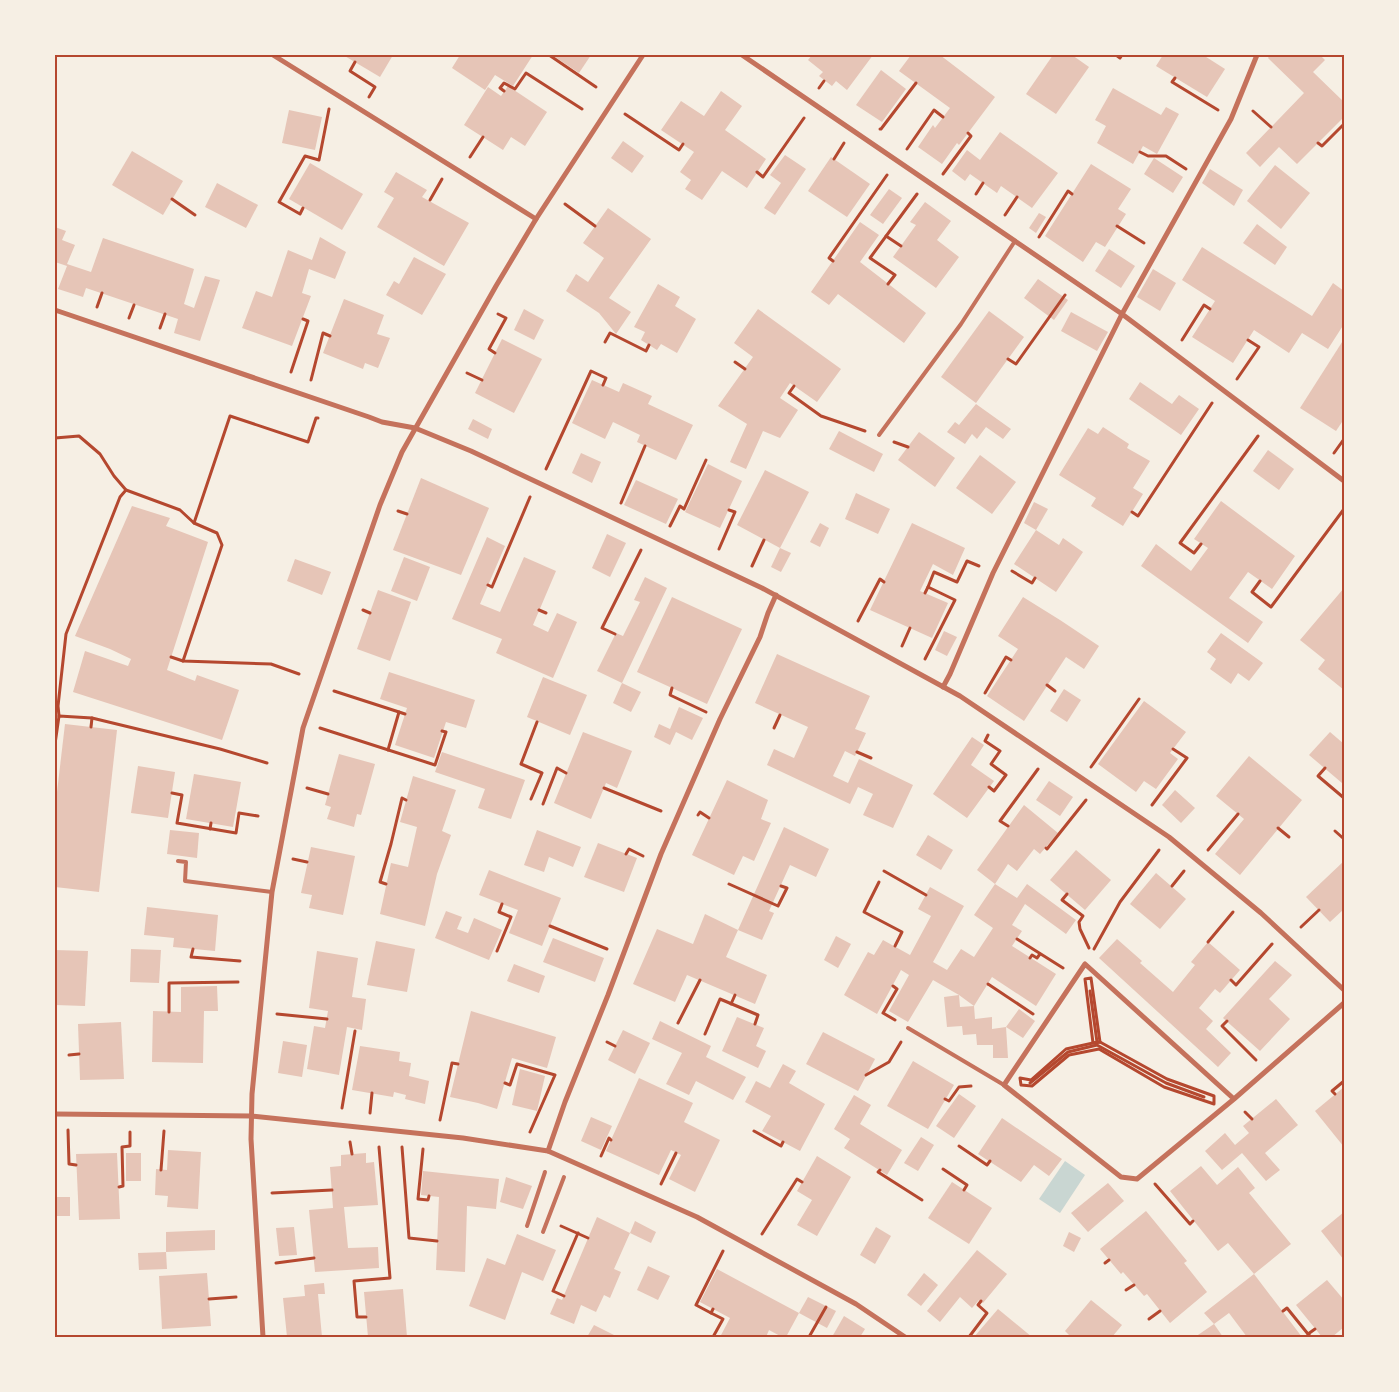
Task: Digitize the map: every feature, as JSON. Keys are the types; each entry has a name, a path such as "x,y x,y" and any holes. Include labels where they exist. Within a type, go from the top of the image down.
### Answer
{"street":[{"path":"273,55 536,219"},
{"path":"263,1337 251,1139 252,1094 272,892 303,728 380,505 402,452 536,219 643,55"},
{"path":"742,55 1122,314 1344,480"},
{"path":"943,687 999,562 1122,314 1231,118 1257,55"},
{"path":"55,310 368,418 415,428 472,451 776,596 960,696 1169,837 1261,913 1344,990"},
{"path":"548,1152 565,1102 658,862 720,719 760,637 776,596"},
{"path":"1234,1099 1086,964 1004,1085 1121,1177 1137,1179 1234,1099 1267,1071 1344,1003"},
{"path":"55,1114 251,1116 463,1138 548,1152 697,1217 856,1304 905,1337"}],"lane":[{"path":"879,435 961,324 1015,241"},
{"path":"178,861 186,862 185,881 272,892"},
{"path":"908,1028 1004,1085"},
{"path":"527,1226 545,1172"},
{"path":"543,1232 564,1177"}],"path":[{"path":"549,55 596,87"},
{"path":"1116,55 1120,58 1122,55"},
{"path":"356,62 350,71 375,87 369,98"},
{"path":"504,91 500,88 504,82 515,89 526,73 582,108"},
{"path":"1175,78 1172,82 1231,118"},
{"path":"876,125 881,129 916,84"},
{"path":"1239,99 1271,127"},
{"path":"303,208 300,214 279,202 305,156 319,160 330,106"},
{"path":"904,154 934,110 943,117"},
{"path":"623,113 680,150 683,144"},
{"path":"757,172 763,177 806,116"},
{"path":"1318,143 1322,146 1344,124"},
{"path":"940,179 971,136 968,133"},
{"path":"467,161 483,137"},
{"path":"834,159 845,143"},
{"path":"1140,152 1148,156 1166,156 1199,177"},
{"path":"832,261 828,258 888,173"},
{"path":"430,200 443,178"},
{"path":"973,199 983,183"},
{"path":"1038,239 1068,191 1072,194"},
{"path":"888,284 895,275 870,258 917,194"},
{"path":"1001,222 1017,197"},
{"path":"172,199 195,215"},
{"path":"563,203 595,226"},
{"path":"1118,226 1157,251"},
{"path":"886,236 901,246"},
{"path":"96,310 102,294"},
{"path":"1008,359 1016,364 1065,295"},
{"path":"128,320 134,304"},
{"path":"1179,345 1204,305 1210,309"},
{"path":"495,312 506,318 489,349 496,353"},
{"path":"159,331 165,314"},
{"path":"290,374 308,321 302,319"},
{"path":"311,381 323,333 330,336"},
{"path":"605,342 610,333 646,351 649,345"},
{"path":"1235,383 1259,347 1248,340"},
{"path":"735,362 745,369"},
{"path":"462,370 482,380"},
{"path":"545,470 590,371 606,378 603,385"},
{"path":"794,386 789,392 821,416 879,435"},
{"path":"1132,512 1138,516 1214,401"},
{"path":"194,523 230,416 308,442 316,418"},
{"path":"1201,544 1194,553 1180,543 1259,434"},
{"path":"55,438 79,436 100,454 114,476 126,490 180,510 194,523 217,533 222,546 183,661"},
{"path":"1332,456 1344,439"},
{"path":"620,506 645,446"},
{"path":"668,529 680,506 684,509 706,460"},
{"path":"55,744 66,634 120,497 126,490"},
{"path":"488,585 492,587 531,495"},
{"path":"1260,581 1252,592 1271,607 1344,509"},
{"path":"717,552 735,512 729,510"},
{"path":"398,511 407,514"},
{"path":"751,568 764,540"},
{"path":"615,634 602,628 642,547"},
{"path":"925,593 934,572 957,582 967,561 994,573"},
{"path":"999,562 1032,583 1035,578"},
{"path":"857,624 880,579 884,582"},
{"path":"925,660 955,600 928,587"},
{"path":"363,610 370,612"},
{"path":"539,610 546,613"},
{"path":"901,648 910,628"},
{"path":"172,657 183,661 271,664 299,674"},
{"path":"984,696 1006,657 1011,660"},
{"path":"1047,685 1055,691"},
{"path":"672,688 670,694 720,719"},
{"path":"333,691 405,714"},
{"path":"1090,769 1113,740 1139,699"},
{"path":"388,750 399,712"},
{"path":"774,728 780,714"},
{"path":"59,716 92,718 220,749 267,763"},
{"path":"91,727 92,718"},
{"path":"531,799 542,773 521,764 537,722"},
{"path":"320,728 435,766 446,732 442,731"},
{"path":"989,734 984,741 1000,751 991,764 1006,775 994,791 989,787"},
{"path":"1149,810 1187,758 1173,748"},
{"path":"857,752 871,758"},
{"path":"1008,826 1000,821 1039,767"},
{"path":"543,804 556,768 566,773"},
{"path":"1325,768 1318,776 1344,798"},
{"path":"307,788 328,794"},
{"path":"604,788 677,818"},
{"path":"172,793 182,795 177,823 236,833 239,813 258,816"},
{"path":"386,884 380,882 402,798 406,800"},
{"path":"1046,848 1088,798"},
{"path":"1206,852 1238,814"},
{"path":"210,829 211,823"},
{"path":"1278,828 1289,837"},
{"path":"1335,831 1344,839"},
{"path":"1067,894 1062,900 1083,916 1079,922 1080,929 1091,953 1120,902 1159,850"},
{"path":"292,858 308,862"},
{"path":"1172,886 1185,870"},
{"path":"884,871 926,895"},
{"path":"879,882 864,912 902,932 894,946"},
{"path":"729,884 778,906 787,888 781,886"},
{"path":"497,951 511,917 499,912 502,904"},
{"path":"1208,942 1234,909"},
{"path":"1298,930 1319,910"},
{"path":"550,926 623,956"},
{"path":"1017,938 1068,971"},
{"path":"1231,980 1236,985 1272,943"},
{"path":"193,949 191,957 240,961"},
{"path":"1030,958 1032,955 1037,958 1040,954"},
{"path":"1091,978 1097,1043 1085,979 1091,978"},
{"path":"678,1023 700,980"},
{"path":"170,1012 169,983 238,982"},
{"path":"988,984 1038,1016"},
{"path":"866,1075 889,1062 908,1028 883,1014 897,989 892,986"},
{"path":"731,1004 735,995"},
{"path":"705,1034 720,999 758,1015 755,1024"},
{"path":"271,1013 327,1019"},
{"path":"1227,1021 1222,1026 1267,1071"},
{"path":"342,1111 355,1031"},
{"path":"1097,1043 1167,1080 1214,1096 1214,1104 1164,1087 1099,1049 1069,1055 1032,1086 1021,1085 1020,1078 1030,1080 1066,1049 1097,1043"},
{"path":"69,1056 79,1054"},
{"path":"439,1122 452,1063 458,1064"},
{"path":"505,1083 510,1085 517,1064 555,1075 530,1132"},
{"path":"1335,1094 1332,1091 1344,1081"},
{"path":"945,1099 949,1101 959,1087 1004,1085"},
{"path":"370,1114 372,1094"},
{"path":"68,1126 69,1164 76,1165"},
{"path":"119,1187 123,1186 122,1146 130,1146 130,1127"},
{"path":"161,1170 164,1127"},
{"path":"754,1131 781,1146 784,1142"},
{"path":"600,1158 609,1138 611,1140"},
{"path":"350,1140 352,1154"},
{"path":"366,1317 357,1317 354,1281 390,1278 379,1143"},
{"path":"402,1146 409,1238 437,1241"},
{"path":"959,1146 987,1165 990,1161"},
{"path":"423,1149 418,1199 428,1200 429,1196"},
{"path":"661,1184 676,1153"},
{"path":"943,1169 967,1185 964,1190"},
{"path":"880,1170 878,1172 922,1200"},
{"path":"661,1172 665,1175"},
{"path":"1145,1172 1190,1224 1194,1222"},
{"path":"762,1235 797,1178 802,1182"},
{"path":"272,1193 332,1190"},
{"path":"548,1220 588,1238"},
{"path":"564,1296 553,1292 578,1233"},
{"path":"713,1337 723,1319 712,1311 696,1306 724,1249"},
{"path":"276,1263 314,1258"},
{"path":"1126,1290 1134,1285"},
{"path":"209,1299 236,1297"},
{"path":"969,1337 988,1313 978,1305 981,1301"},
{"path":"809,1337 828,1304"},
{"path":"1283,1311 1287,1308 1310,1335 1315,1329"},
{"path":"1149,1319 1160,1311"}],"shaded area":[{"path":"1065,1161 1085,1175 1060,1213 1039,1199"}],"building":[{"path":"343,55 393,55 380,77"},
{"path":"460,55 533,55 513,86 495,75 485,90 452,68"},
{"path":"552,55 591,55 579,73"},
{"path":"812,55 873,55 847,90 836,81 832,86 819,76 823,72 808,60"},
{"path":"911,55 940,55 995,97 959,145 957,143 942,164 918,147 933,125 935,128 950,108 899,71"},
{"path":"1053,55 1072,55 1089,67 1056,114 1026,94"},
{"path":"1163,55 1203,55 1225,69 1207,97 1156,66"},
{"path":"1270,55 1320,55 1325,60 1313,72 1344,102 1344,117 1297,164 1279,147 1260,167 1246,153 1304,93 1268,58"},
{"path":"881,70 906,89 882,122 856,105"},
{"path":"508,86 547,112 525,146 511,137 503,150 464,125 488,87 501,96"},
{"path":"1113,88 1161,115 1166,107 1179,114 1157,154 1143,146 1133,164 1097,143 1106,126 1095,120"},
{"path":"721,91 742,106 725,130 766,159 747,188 722,171 702,200 685,189 691,180 680,172 694,152 661,130 681,101 704,116"},
{"path":"289,110 322,117 315,150 282,143"},
{"path":"1000,132 1058,173 1032,208 1001,186 997,193 970,174 965,181 952,171 967,150 980,160"},
{"path":"623,141 644,156 632,173 611,158"},
{"path":"132,151 183,181 163,215 112,185"},
{"path":"785,155 806,169 775,215 764,208 781,183 770,175"},
{"path":"831,157 870,184 847,217 808,191"},
{"path":"1154,158 1183,177 1173,193 1144,174"},
{"path":"310,163 363,194 342,230 289,199"},
{"path":"1091,164 1131,189 1118,209 1126,214 1105,247 1096,242 1083,262 1045,236"},
{"path":"1275,165 1310,193 1281,229 1247,201"},
{"path":"1210,169 1243,190 1234,206 1202,183"},
{"path":"396,172 427,190 422,197 469,223 444,266 377,227 394,198 384,192"},
{"path":"217,183 258,205 246,228 205,207"},
{"path":"889,189 902,198 883,224 870,215"},
{"path":"925,202 951,221 937,240 959,257 936,288 893,257 916,225 910,222"},
{"path":"608,208 651,239 609,298 631,312 616,334 599,313 566,291 576,274 588,282 604,258 583,243"},
{"path":"1039,213 1046,217 1036,233 1029,228"},
{"path":"860,222 879,235 860,262 926,313 904,343 838,294 829,305 811,292"},
{"path":"1257,224 1287,247 1275,265 1243,243"},
{"path":"55,227 66,231 62,240 75,245 67,264 91,272 103,238 194,269 184,304 194,308 205,276 220,280 200,341 174,333 178,319 86,288 83,297 58,289 67,266 55,262"},
{"path":"320,237 346,252 335,279 309,269 302,293 311,296 292,346 242,328 256,291 272,297 288,250 312,260"},
{"path":"1202,247 1312,316 1333,283 1344,291 1344,324 1328,349 1302,333 1289,353 1254,330 1233,363 1192,337 1215,301 1182,280"},
{"path":"1109,249 1135,266 1121,288 1095,271"},
{"path":"414,257 446,274 422,315 386,295 394,281 399,284"},
{"path":"1153,269 1176,283 1160,311 1137,297"},
{"path":"1038,279 1068,300 1054,320 1024,298"},
{"path":"658,284 680,297 675,306 696,319 677,353 661,344 657,350 641,340 645,332 634,327"},
{"path":"344,299 384,315 377,334 390,338 378,368 365,363 363,369 323,353"},
{"path":"524,309 544,320 534,340 514,330"},
{"path":"758,309 841,369 817,402 790,383 780,398 798,410 780,438 763,431 746,469 730,462 747,424 718,406 753,357 734,343"},
{"path":"989,311 1024,337 976,403 941,377"},
{"path":"1071,312 1108,332 1097,351 1061,331"},
{"path":"502,339 542,359 514,413 475,393"},
{"path":"1344,339 1344,419 1336,431 1300,408"},
{"path":"592,380 619,392 623,383 652,396 648,404 693,425 676,460 637,442 640,435 613,422 605,439 572,423"},
{"path":"1140,382 1172,404 1179,395 1199,409 1181,435 1129,399"},
{"path":"976,404 1011,429 1003,439 986,427 977,439 972,434 965,444 947,432 955,422 959,425"},
{"path":"473,419 492,429 488,439 468,429"},
{"path":"1103,427 1129,444 1127,448 1150,461 1133,488 1143,494 1123,526 1091,506 1096,498 1059,475 1088,428 1098,434"},
{"path":"839,431 883,454 874,472 829,449"},
{"path":"919,432 955,458 935,487 898,460"},
{"path":"1268,450 1294,469 1279,490 1253,471"},
{"path":"581,453 601,462 592,483 572,473"},
{"path":"980,455 1016,482 992,514 956,488"},
{"path":"708,464 742,481 720,528 685,512"},
{"path":"765,470 809,492 780,548 737,525"},
{"path":"421,478 489,508 461,575 393,550"},
{"path":"636,480 678,499 666,524 624,505"},
{"path":"856,493 890,509 878,534 845,519"},
{"path":"1221,501 1295,556 1272,589 1248,572 1229,598 1263,622 1248,643 1141,566 1156,544 1191,571 1208,548 1194,539"},
{"path":"1034,502 1048,509 1036,530 1024,523"},
{"path":"132,506 170,518 166,526 208,542 167,670 195,681 197,675 239,690 222,740 73,692 85,651 128,666 131,659 75,636"},
{"path":"820,523 829,528 820,547 810,542"},
{"path":"912,523 965,548 953,575 933,564 920,591 948,603 932,638 870,610"},
{"path":"1036,530 1059,545 1063,538 1083,552 1056,592 1014,564"},
{"path":"607,534 626,543 610,577 592,568"},
{"path":"487,537 505,546 480,604 500,612 524,557 556,571 533,625 548,632 557,613 577,622 553,678 496,653 502,639 452,619"},
{"path":"780,548 791,553 781,572 771,567"},
{"path":"404,557 430,567 417,601 391,591"},
{"path":"295,559 331,572 322,595 287,581"},
{"path":"645,577 667,588 622,683 597,671 616,633 623,636 640,602 634,600"},
{"path":"1344,588 1344,690 1318,669 1325,660 1300,640"},
{"path":"378,590 411,602 390,661 357,649"},
{"path":"672,597 742,629 707,704 637,672"},
{"path":"1023,597 1099,646 1084,669 1066,657 1024,721 987,696 1018,649 998,636"},
{"path":"944,631 957,637 947,656 935,650"},
{"path":"1221,633 1263,663 1249,681 1238,673 1231,684 1210,669 1216,659 1207,652"},
{"path":"777,654 870,696 855,729 866,733 855,756 845,751 833,776 848,783 859,759 913,785 893,828 863,815 873,794 858,787 850,804 767,765 774,749 794,758 808,727 755,703"},
{"path":"389,672 475,700 466,728 446,722 434,758 395,745 407,708 380,699"},
{"path":"543,677 587,695 570,735 527,717"},
{"path":"622,683 641,692 631,712 613,703"},
{"path":"1064,689 1081,700 1067,722 1050,711"},
{"path":"1144,701 1186,732 1170,753 1178,759 1156,789 1144,781 1136,792 1098,764"},
{"path":"679,707 703,718 692,740 676,732 670,745 654,737 659,724 670,729"},
{"path":"65,724 117,730 99,892 55,887 55,809"},
{"path":"583,732 632,751 617,788 606,783 591,819 554,803"},
{"path":"1330,732 1344,744 1344,781 1342,783 1309,755"},
{"path":"972,737 984,745 971,765 994,781 967,818 933,794"},
{"path":"442,752 525,780 511,819 478,808 485,789 435,772"},
{"path":"339,754 375,764 361,815 357,814 354,827 327,819 331,807 325,805"},
{"path":"1249,756 1302,800 1240,875 1215,854 1244,819 1216,796"},
{"path":"138,766 175,772 168,818 131,813"},
{"path":"194,774 241,782 233,827 186,819"},
{"path":"413,776 456,790 442,831 451,835 437,874 425,926 380,914 391,863 408,867 417,827 400,822"},
{"path":"727,780 768,800 761,819 771,823 754,861 743,856 734,875 692,855"},
{"path":"1049,781 1073,797 1060,816 1036,800"},
{"path":"1175,790 1195,808 1181,823 1162,805"},
{"path":"1024,805 1058,833 1040,854 1034,849 1017,871 1008,864 995,884 977,870"},
{"path":"784,827 829,849 816,877 790,865 769,911 774,913 762,940 738,930"},
{"path":"170,830 199,833 197,858 167,854"},
{"path":"537,830 581,847 573,867 549,857 544,872 524,865"},
{"path":"928,835 953,850 941,870 916,855"},
{"path":"598,843 637,858 624,892 584,877"},
{"path":"311,847 355,856 343,915 309,908 312,895 301,893"},
{"path":"1076,850 1111,880 1085,910 1050,880"},
{"path":"1344,861 1344,909 1330,922 1306,897"},
{"path":"489,870 561,898 542,946 509,933 518,910 479,895"},
{"path":"1156,873 1186,899 1160,929 1130,904"},
{"path":"995,884 1017,898 1027,884 1076,920 1066,934 1025,904 1012,925 1022,931 1012,946 1056,974 1036,1006 992,977 974,1006 933,980 908,1022 889,1011 909,975 901,970 877,1014 844,995 868,952 874,955 883,940 910,955 931,916 918,909 930,887 964,906 933,962 947,970 961,949 974,957 993,928 974,915"},
{"path":"147,907 218,915 215,951 173,947 174,938 144,935"},
{"path":"446,911 462,917 457,929 468,933 474,918 502,930 489,960 435,938"},
{"path":"705,914 738,930 726,957 767,975 755,1004 687,975 675,1002 633,984 657,929 693,944"},
{"path":"836,936 851,944 838,968 824,960"},
{"path":"553,938 604,958 595,982 543,962"},
{"path":"1117,939 1142,961 1140,963 1173,992 1195,965 1191,962 1208,942 1240,970 1220,993 1215,989 1199,1008 1213,1021 1206,1029 1231,1053 1218,1067 1099,958"},
{"path":"376,941 415,949 407,992 367,985"},
{"path":"131,949 161,950 159,983 130,982"},
{"path":"55,950 88,951 85,1006 55,1005"},
{"path":"317,951 358,958 352,997 366,999 362,1030 347,1027 339,1075 307,1069 314,1026 325,1028 328,1011 309,1008"},
{"path":"1275,961 1292,975 1269,999 1290,1019 1260,1051 1223,1018"},
{"path":"514,964 545,976 539,993 507,981"},
{"path":"217,986 218,1011 204,1011 203,1063 152,1062 153,1011 181,1012 181,987"},
{"path":"959,995 960,1007 974,1006 975,1019 992,1017 992,1029 1006,1027 1008,1058 993,1058 993,1045 977,1045 976,1034 963,1035 962,1026 947,1027 944,997"},
{"path":"1019,1009 1035,1021 1023,1038 1006,1027"},
{"path":"471,1011 556,1037 547,1068 512,1058 497,1109 450,1097"},
{"path":"737,1017 764,1028 756,1046 766,1051 758,1068 722,1051"},
{"path":"660,1021 711,1046 706,1057 746,1077 733,1100 696,1081 689,1095 666,1084 682,1053 652,1039"},
{"path":"121,1022 124,1079 80,1080 78,1024"},
{"path":"623,1030 650,1043 635,1074 608,1060"},
{"path":"823,1032 875,1059 858,1091 806,1064"},
{"path":"283,1041 307,1045 302,1077 278,1073"},
{"path":"360,1046 400,1052 399,1061 411,1063 409,1076 429,1081 425,1104 405,1099 406,1095 394,1092 393,1097 352,1090"},
{"path":"913,1061 954,1085 928,1129 887,1106"},
{"path":"783,1064 796,1071 789,1083 825,1104 800,1151 762,1131 771,1116 745,1102 756,1081 770,1088"},
{"path":"520,1069 545,1076 537,1111 512,1105"},
{"path":"639,1078 693,1103 684,1122 720,1140 695,1192 669,1179 681,1155 671,1150 659,1175 606,1151"},
{"path":"1344,1087 1344,1147 1315,1111"},
{"path":"959,1094 976,1106 954,1138 936,1126"},
{"path":"854,1095 871,1105 860,1124 902,1150 887,1175 844,1148 850,1139 834,1129"},
{"path":"1276,1099 1298,1125 1265,1153 1280,1170 1266,1181 1242,1153 1222,1170 1205,1151 1225,1133 1235,1145 1249,1133 1243,1126"},
{"path":"591,1117 612,1126 601,1150 581,1141"},
{"path":"1002,1118 1062,1159 1049,1176 1034,1165 1021,1182 978,1154"},
{"path":"921,1137 934,1145 918,1171 904,1163"},
{"path":"168,1150 201,1152 198,1209 167,1207 168,1196 155,1195 156,1169 167,1170"},
{"path":"117,1153 120,1219 79,1220 76,1154"},
{"path":"126,1153 141,1153 141,1181 126,1181"},
{"path":"366,1153 366,1163 374,1162 378,1205 344,1207 348,1248 378,1247 379,1268 315,1272 309,1210 333,1208 330,1167 341,1166 341,1155"},
{"path":"817,1156 851,1177 817,1236 797,1225 812,1200 797,1191"},
{"path":"1201,1166 1217,1185 1238,1167 1255,1188 1249,1193 1291,1244 1254,1274 1228,1243 1218,1251 1170,1191"},
{"path":"423,1171 499,1179 496,1209 467,1206 465,1272 436,1270 439,1197 421,1195"},
{"path":"506,1177 532,1186 523,1209 500,1202"},
{"path":"952,1182 992,1208 969,1244 928,1218"},
{"path":"1108,1183 1124,1201 1088,1232 1071,1213"},
{"path":"55,1197 70,1197 70,1216 55,1216"},
{"path":"1146,1211 1187,1261 1184,1263 1207,1292 1170,1323 1147,1294 1144,1296 1123,1272 1121,1274 1100,1249"},
{"path":"1344,1212 1344,1260 1321,1231"},
{"path":"597,1217 630,1233 614,1269 621,1272 610,1298 604,1295 596,1312 581,1305 574,1324 550,1314 557,1298 562,1300"},
{"path":"635,1221 656,1232 651,1243 630,1233"},
{"path":"294,1227 297,1255 279,1256 276,1228"},
{"path":"876,1227 891,1236 875,1264 860,1255"},
{"path":"215,1230 215,1250 166,1252 166,1232"},
{"path":"1069,1232 1081,1238 1074,1252 1063,1246"},
{"path":"517,1234 556,1250 543,1281 522,1272 505,1320 469,1306 487,1258 505,1265"},
{"path":"977,1250 1007,1274 983,1303 979,1300 972,1308 960,1297 940,1322 927,1311"},
{"path":"166,1252 167,1269 139,1270 138,1253"},
{"path":"648,1266 670,1276 658,1300 637,1290"},
{"path":"717,1269 799,1313 786,1337 782,1337 769,1330 766,1337 720,1337 730,1318 700,1302"},
{"path":"207,1273 211,1326 162,1329 159,1276"},
{"path":"924,1273 938,1285 921,1306 907,1295"},
{"path":"1254,1274 1302,1337 1247,1337 1229,1313 1214,1324 1204,1313"},
{"path":"1327,1280 1344,1300 1344,1327 1332,1337 1322,1337 1296,1305"},
{"path":"324,1283 325,1294 318,1294 322,1337 287,1337 283,1298 305,1296 304,1285"},
{"path":"403,1289 407,1337 368,1337 364,1292"},
{"path":"808,1297 836,1311 827,1328 799,1313"},
{"path":"1091,1300 1122,1325 1112,1337 1071,1337 1065,1331"},
{"path":"998,1309 1032,1337 974,1337"},
{"path":"844,1316 865,1329 860,1337 832,1337"},
{"path":"1214,1324 1223,1337 1195,1337"},
{"path":"594,1325 618,1337 587,1337"}]}
